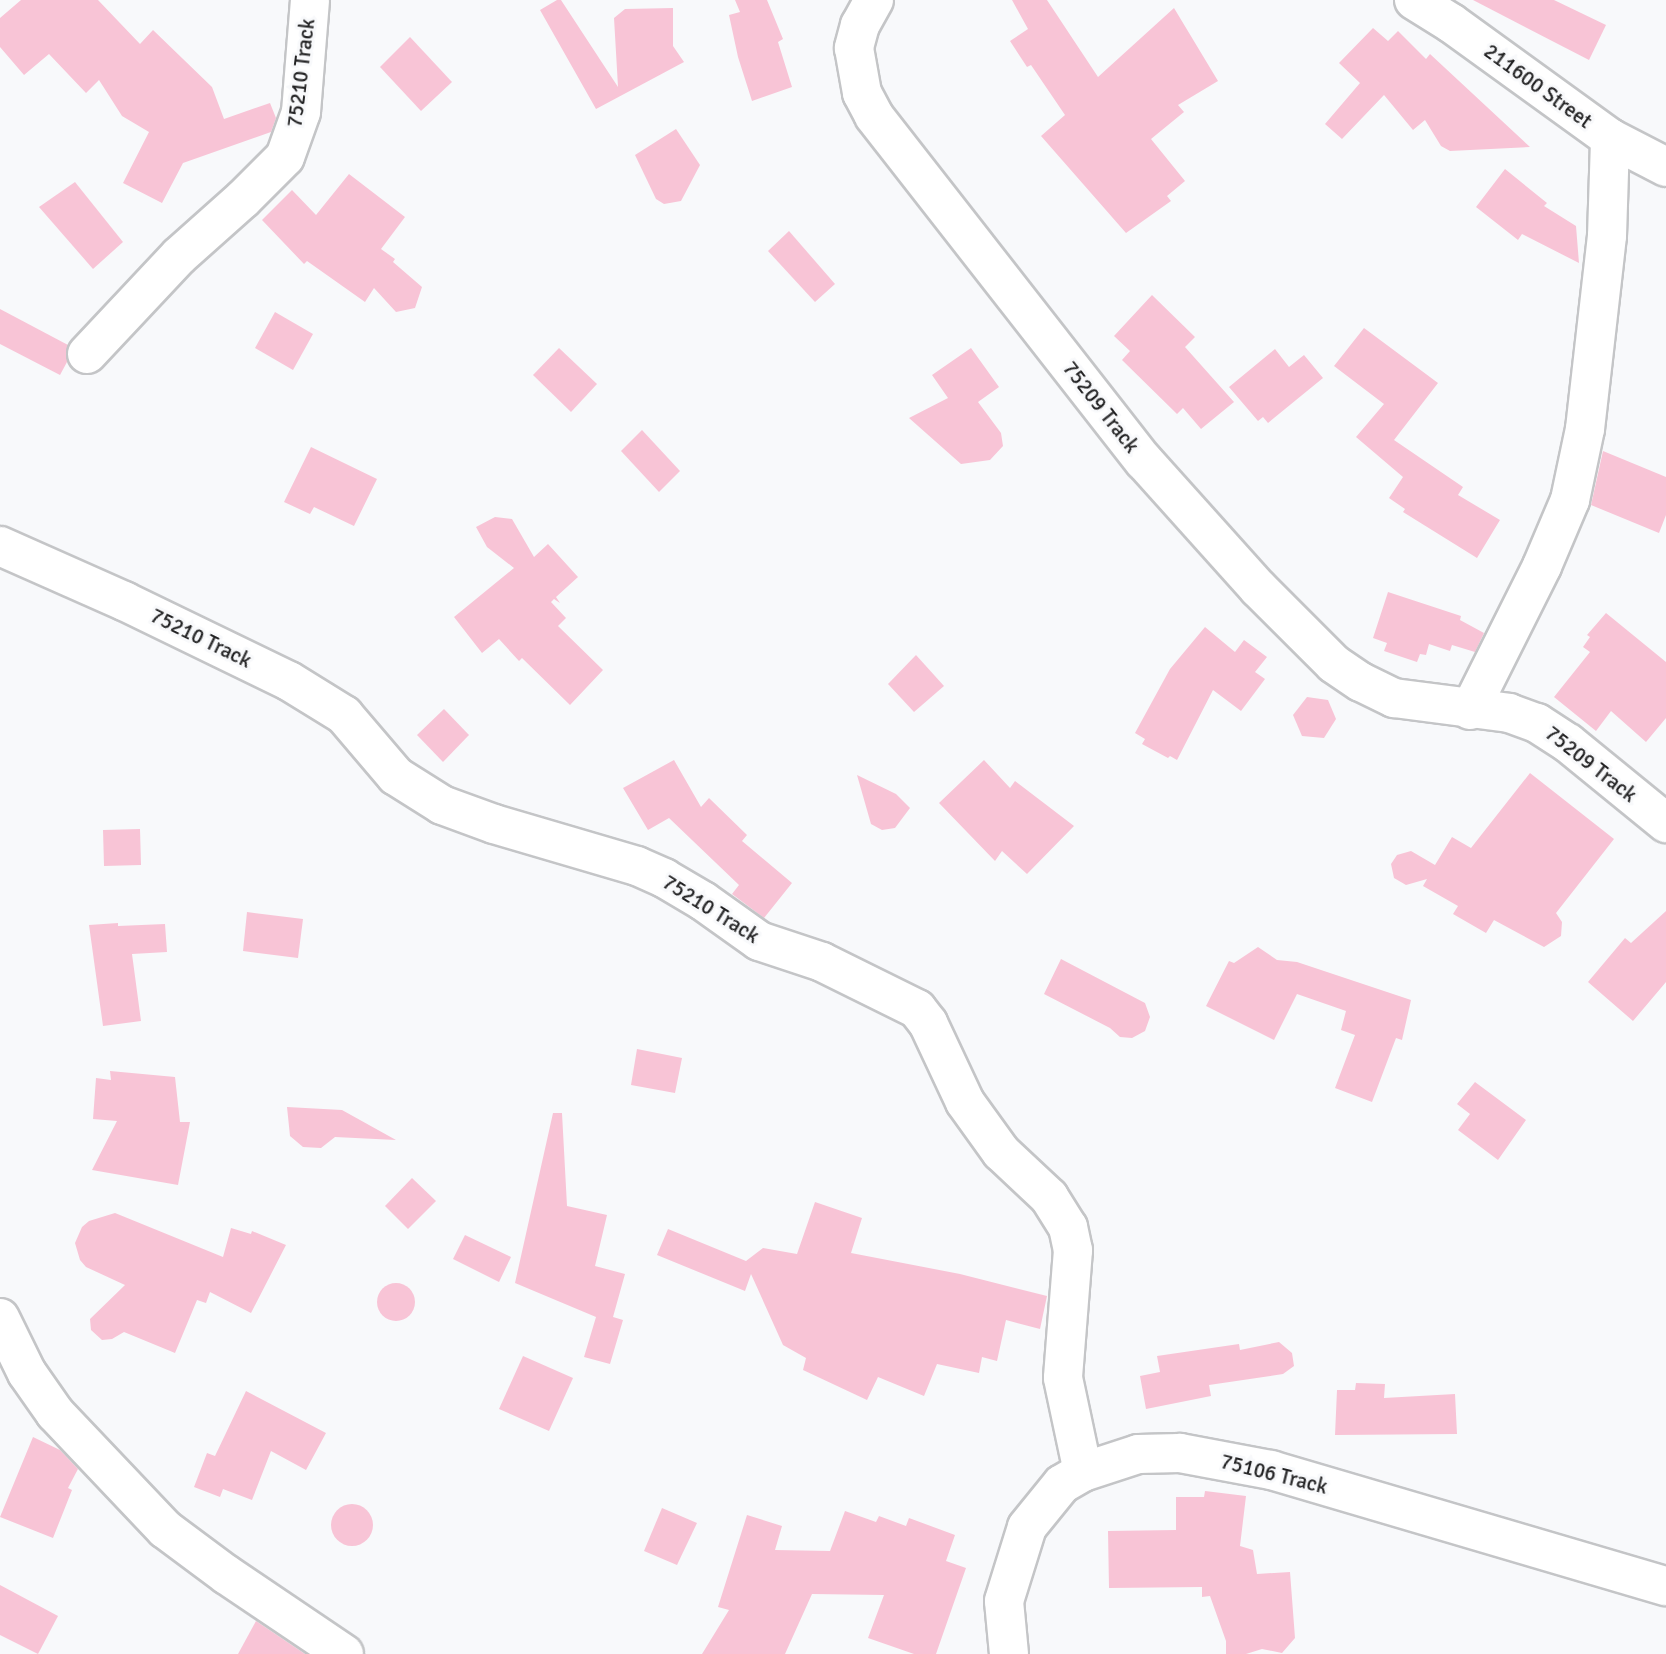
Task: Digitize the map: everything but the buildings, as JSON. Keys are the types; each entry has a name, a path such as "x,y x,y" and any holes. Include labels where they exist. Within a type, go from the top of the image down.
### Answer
{"street":[{"name":"75210 Track","path":"87,355 179,256 285,157 301,112 310,0"},
{"name":"75209 Track","path":"874,0 860,25 854,48 862,93 874,116 1144,461 1258,588 1334,664 1394,698 1509,713 1537,723 1568,743 1666,823"},
{"name":"211600 Street","path":"1414,0 1451,23 1610,138 1666,167"},
{"path":"1471,710 1542,566 1570,500 1584,429 1607,236 1610,138"},
{"name":"75210 Track","path":"9,551 124,601 289,681 344,715 396,776 442,805 494,824 646,870 703,901 760,942 822,962 917,1009 928,1023 965,1102 1001,1152 1049,1197 1068,1227 1073,1250 1063,1378 1083,1472"},
{"path":"0,1318 27,1373 55,1413 165,1529 227,1575 344,1654"},
{"name":"75106 Track","path":"1009,1654 1004,1601 1027,1527 1062,1484 1083,1472 1138,1454 1180,1453 1270,1470 1666,1586"}]}
